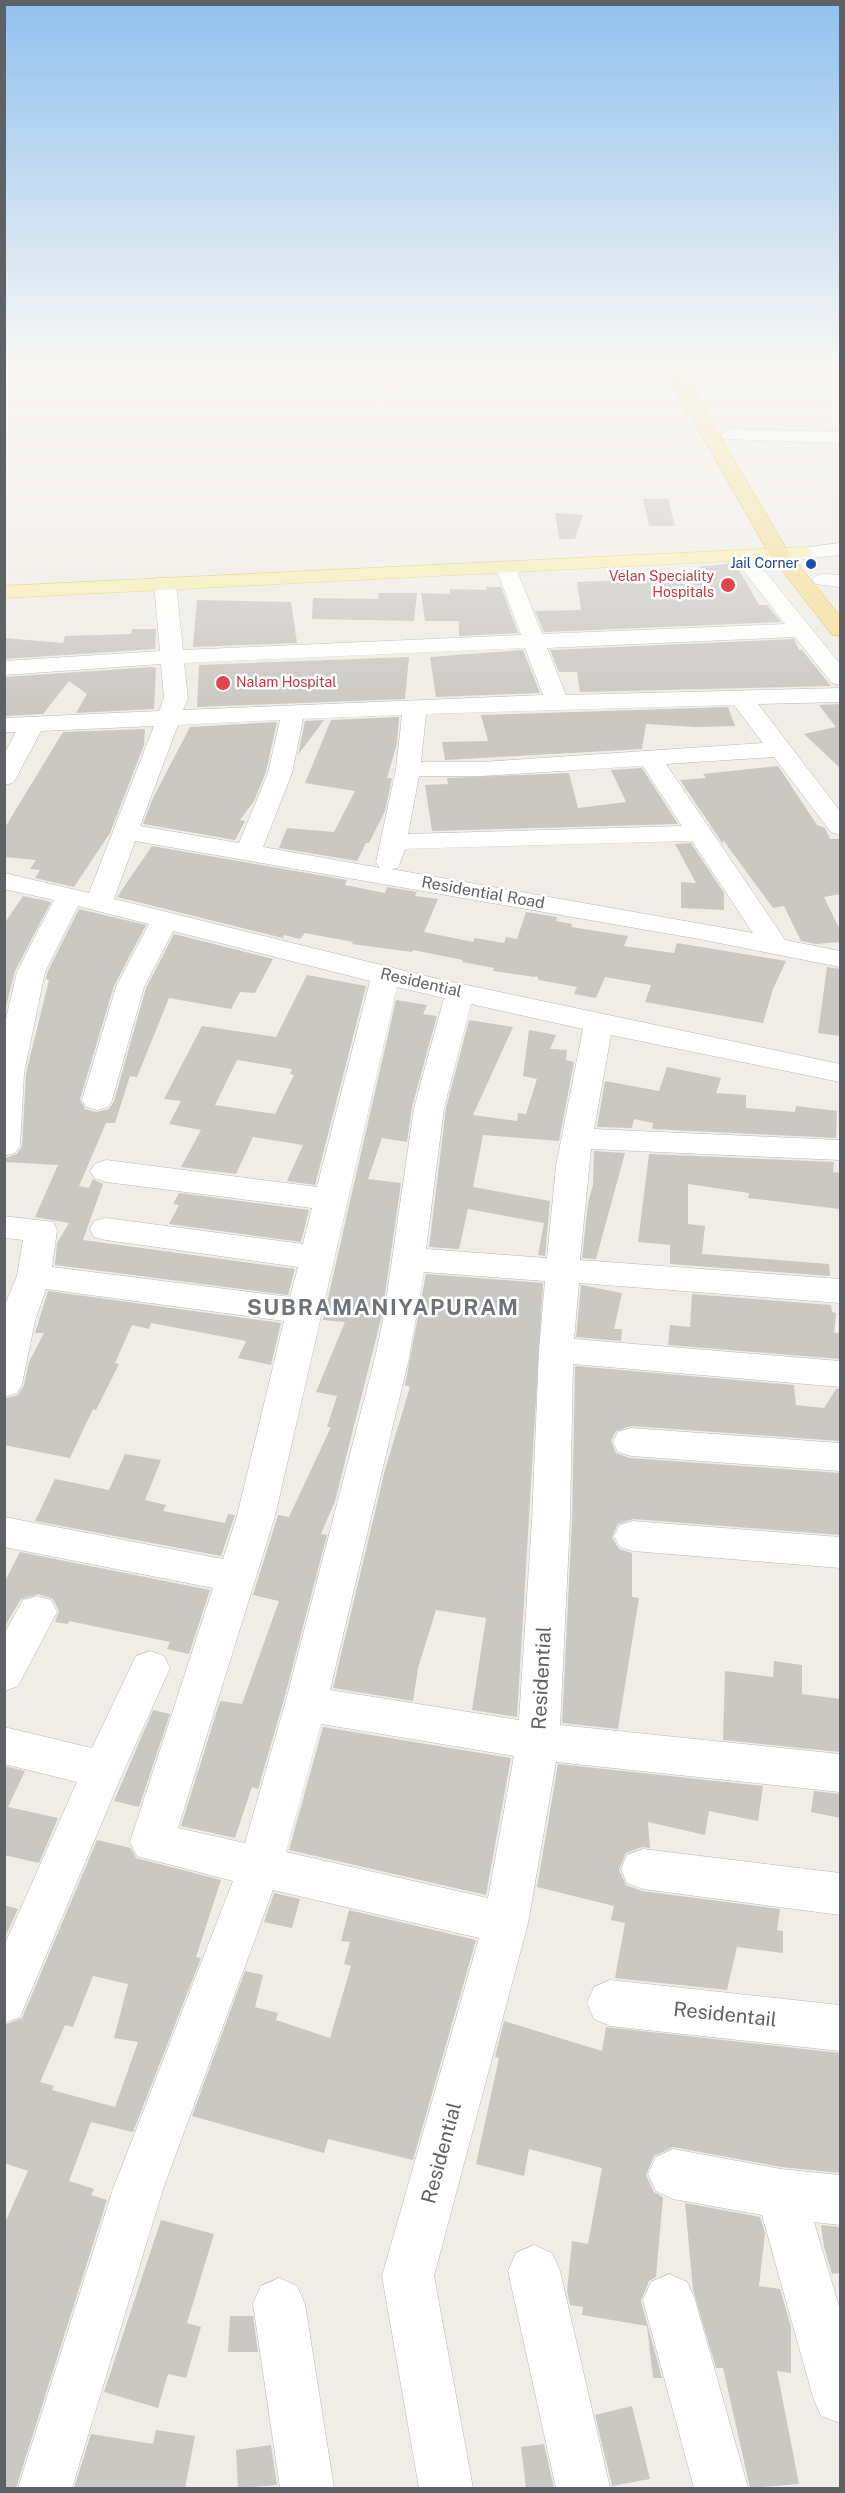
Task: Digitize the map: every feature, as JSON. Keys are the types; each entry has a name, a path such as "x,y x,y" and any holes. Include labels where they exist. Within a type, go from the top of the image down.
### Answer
{"highway":[{"path":"742,482 780,555 840,630"},
{"path":"759,482 772,504"},
{"path":"791,533 803,553 832,581 840,601"}],"main road":[{"path":"4,592 803,553"}],"street":[{"path":"803,553 840,549"},
{"path":"743,557 840,678"},
{"path":"506,568 557,702"},
{"path":"99,902 176,698 165,583"},
{"path":"4,668 171,657 800,630"},
{"path":"4,725 557,702 840,696"},
{"path":"741,698 840,827"},
{"path":"386,876 408,769 415,708"},
{"path":"248,852 280,773 293,713"},
{"path":"4,778 32,724"},
{"path":"408,769 483,769 781,749"},
{"path":"650,758 776,947"},
{"name":"Residential Road","path":"124,831 386,876 840,959"},
{"path":"393,842 700,833"},
{"name":"Residential","path":"4,881 99,902 460,993 598,1024 840,1073"},
{"path":"4,1146 9,1055 31,972 70,895"},
{"path":"97,1100 130,987 165,920"},
{"path":"386,975 330,1199 318,1258 302,1311 256,1516 152,1842 506,1923"},
{"path":"45,2488 138,2189 260,1867 306,1704 392,1358 429,1108 460,993"},
{"name":"Residential","path":"446,2488 408,2276 506,1923 538,1742 552,1520 556,1350 577,1138 598,1024"},
{"path":"577,1138 840,1150"},
{"path":"106,1171 330,1199"},
{"path":"4,1227 41,1230 34,1276 11,1320 4,1384"},
{"path":"106,1229 318,1258"},
{"path":"408,1259 840,1291"},
{"path":"34,1276 302,1311"},
{"path":"556,1350 840,1374"},
{"path":"631,1442 840,1458"},
{"path":"4,1532 236,1578"},
{"path":"633,1536 840,1553"},
{"path":"4,1674 37,1612"},
{"path":"4,2001 103,1770 150,1668"},
{"path":"306,1704 538,1742 607,1747 840,1773"},
{"path":"4,1745 103,1770"},
{"path":"643,1869 840,1894"},
{"name":"Residentail","path":"610,2003 840,2028"},
{"path":"673,2174 781,2194 840,2200"},
{"path":"781,2194 840,2397"},
{"path":"534,2271 583,2488"},
{"path":"669,2300 721,2488"},
{"path":"279,2304 307,2488"}],"building":[{"path":"643,499 668,499 675,526 649,526"},
{"path":"555,513 583,515 575,539 559,539"},
{"path":"735,563 759,605 767,605 781,622 544,632 535,611 581,610 577,582 702,577 698,567"},
{"path":"486,587 501,587 518,633 459,636 459,621 425,621 421,593 450,594 450,589 487,590"},
{"path":"378,593 417,593 414,621 312,619 313,598 379,599"},
{"path":"197,600 291,602 297,643 193,647"},
{"path":"132,629 156,629 155,649 4,659 4,638 63,643 65,636 131,634"},
{"path":"794,639 799,650 802,650 831,686 580,692 577,672 559,672 550,650"},
{"path":"523,650 540,693 436,697 430,657"},
{"path":"409,657 405,699 197,707 199,665"},
{"path":"156,668 154,709 76,713 87,694 69,681 43,714 4,716 4,677"},
{"path":"840,704 840,768 804,734 836,727 819,705"},
{"path":"728,707 735,726 696,727 646,724 642,749 445,760 442,742 488,741 481,715"},
{"path":"399,717 397,743 387,778 392,778 385,811 357,861 279,848 287,828 334,832 355,791 305,783 331,720"},
{"path":"324,720 298,755 305,721"},
{"path":"277,722 266,772 254,801 240,820 245,821 235,840 143,824 153,798 190,727"},
{"path":"145,729 144,745 110,833 74,887 35,878 40,870 30,869 36,860 4,857 4,829 63,732"},
{"path":"778,766 817,825 825,828 830,839 840,839 840,894 824,897 840,930 840,942 816,944 801,941 784,906 773,908 723,840 723,844 680,780 706,778 703,774"},
{"path":"642,768 678,824 432,831 425,785 448,784 447,778 569,773 578,808 626,802 611,770"},
{"path":"691,843 724,893 724,910 681,908 681,882 696,883 675,844"},
{"path":"152,846 347,880 345,885 385,893 387,887 417,892 415,896 438,899 424,932 473,942 475,938 504,943 506,937 517,939 526,912 557,917 556,921 572,924 571,927 628,936 624,946 674,953 677,943 786,961 773,989 763,1023 645,1002 651,985 605,977 596,998 574,994 577,987 539,980 536,975 535,977 493,971 494,968 462,962 463,960 413,950 412,952 352,944 353,942 305,933 300,939 284,935 283,938 117,897"},
{"path":"23,896 51,902 15,971 4,1015 4,924"},
{"path":"79,909 146,925 114,986 80,1099 85,1109 96,1112 109,1109 114,1101 146,988 174,934 273,959 255,993 240,992 231,1009 169,998 137,1077 130,1076 115,1123 106,1123 79,1186 89,1188 93,1179 103,1184 83,1240 295,1269 288,1295 55,1265 57,1243 69,1223 35,1217 58,1165 4,1162 6,1158 17,1154 22,1146 26,1073 49,980 46,979 47,973"},
{"path":"827,967 840,969 840,1036 818,1033"},
{"path":"307,975 366,986 315,1185 287,1181 303,1145 253,1137 236,1174 181,1167 201,1130 169,1124 181,1101 164,1099 202,1026 276,1037","holes":["237,1060 292,1069 290,1074 294,1075 275,1114 215,1105"]},
{"path":"396,1000 427,1005 423,1014 437,1016 412,1107 407,1142 382,1138 368,1179 401,1183 382,1315 335,1501 321,1534 327,1535 258,1789 252,1787 235,1838 181,1826 220,1701 242,1704 279,1601 253,1595 278,1515 289,1517 331,1427 327,1427 337,1396 316,1392 345,1322 323,1320"},
{"path":"469,1020 513,1027 473,1115 517,1121 518,1113 526,1114 537,1079 523,1076 529,1030 556,1035 550,1049 567,1050 566,1060 574,1062 559,1141 483,1135 473,1187 550,1201 545,1256 538,1255 544,1223 468,1209 459,1249 429,1247 446,1108"},
{"path":"667,1067 721,1078 716,1093 746,1095 746,1108 795,1112 796,1106 837,1111 836,1138 652,1129 653,1123 634,1119 632,1128 597,1127 605,1081 659,1091"},
{"path":"594,1151 625,1153 596,1259 582,1258 588,1203 593,1185"},
{"path":"649,1154 834,1162 833,1172 840,1173 840,1209 748,1198 749,1193 688,1184 688,1224 705,1226 702,1254 829,1264 830,1276 670,1264 670,1245 638,1242"},
{"path":"179,1193 309,1210 301,1242 169,1224 179,1205 173,1204"},
{"path":"426,1274 543,1283 517,1717 472,1710 486,1618 436,1610 418,1668 413,1701 333,1688 385,1470 410,1387 405,1385"},
{"path":"581,1285 622,1293 614,1329 622,1329 621,1341 576,1337"},
{"path":"48,1291 281,1323 271,1365 238,1358 246,1341 151,1323 149,1329 132,1325 115,1363 119,1364 96,1410 93,1409 70,1458 4,1445 4,1399 18,1395 24,1385 29,1362 44,1333 35,1333"},
{"path":"692,1294 831,1305 832,1312 836,1313 834,1333 840,1333 840,1359 668,1345 670,1325 690,1327"},
{"path":"575,1366 794,1385 796,1405 824,1408 836,1389 840,1389 840,1441 631,1426 616,1431 611,1441 616,1453 630,1458 840,1473 840,1535 633,1519 618,1524 612,1537 619,1549 632,1553 632,1597 639,1598 618,1729 562,1723 572,1520"},
{"path":"125,1454 161,1460 145,1500 166,1505 163,1511 225,1523 228,1514 235,1515 221,1556 35,1521 55,1479 109,1490"},
{"path":"20,1552 210,1590 189,1654 167,1649 170,1642 69,1621 68,1624 55,1622 59,1611 53,1599 38,1594 21,1599 4,1628 4,1583"},
{"path":"774,1661 802,1665 802,1694 840,1699 840,1752 723,1740 725,1671 773,1677"},
{"path":"153,1710 170,1714 139,1807 114,1801"},
{"path":"323,1727 511,1758 486,1895 289,1850"},
{"path":"558,1764 763,1786 758,1821 709,1811 705,1835 648,1822 650,1848 642,1847 626,1853 619,1870 626,1885 642,1891 780,1909 777,1930 783,1931 783,1953 737,1947 727,1990 615,1978 625,1923 611,1920 614,1906 537,1887"},
{"path":"4,1766 25,1771 8,1807 58,1818 39,1863 4,1855"},
{"path":"814,1791 840,1794 840,1818 811,1812"},
{"path":"97,1840 131,1848 136,1858 221,1880 196,1957 201,1958 133,2132 91,2122 69,2181 94,2189 91,2195 107,2200 16,2488 4,2488 4,2225 28,2171 4,2163 4,2025 22,2018","holes":["93,1976 128,1984 114,2038 138,2042 115,2107 52,2090 54,2086 40,2082 65,2025 73,2027"]},
{"path":"274,1893 300,1899 292,1928 264,1922"},
{"path":"4,1905 18,1909 4,1939"},
{"path":"349,1910 476,1940 413,2160 328,2139 324,2153 192,2116 245,1971 263,1975 255,2007 278,2013 276,2020 330,2038 351,1966 344,1964 350,1942 341,1941"},
{"path":"504,2021 602,2051 606,2027 840,2053 840,2173 781,2167 673,2147 654,2156 646,2175 654,2192 663,2197 656,2277 649,2281 641,2301 662,2378 653,2378 647,2326 582,2315 583,2307 570,2305 567,2291 572,2241 588,2244 602,2168 529,2149 524,2176 476,2164 499,2058 495,2057"},
{"path":"685,2203 760,2217 765,2233 759,2286 780,2289 791,2327 791,2373 777,2371 799,2484 750,2488 723,2368 716,2368 693,2290"},
{"path":"161,2220 214,2234 187,2323 201,2327 186,2378 168,2374 158,2408 104,2392"},
{"path":"821,2225 840,2227 840,2273 832,2274 824,2247"},
{"path":"230,2316 253,2316 258,2352 228,2352"},
{"path":"632,2406 650,2479 612,2486 595,2415"},
{"path":"156,2430 195,2436 185,2488 74,2488 91,2434 153,2444"},
{"path":"544,2444 554,2488 526,2488 521,2447"},
{"path":"271,2445 277,2485 238,2488 236,2450"}],"place":[{"name":"Jail Corner","path":"811,564"},
{"name":"Velan Speciality Hospitals","path":"728,585"},
{"name":"Nalam Hospital","path":"223,683"}],"district":[{"name":"SUBRAMANIYAPURAM","path":"383,1308"}]}
